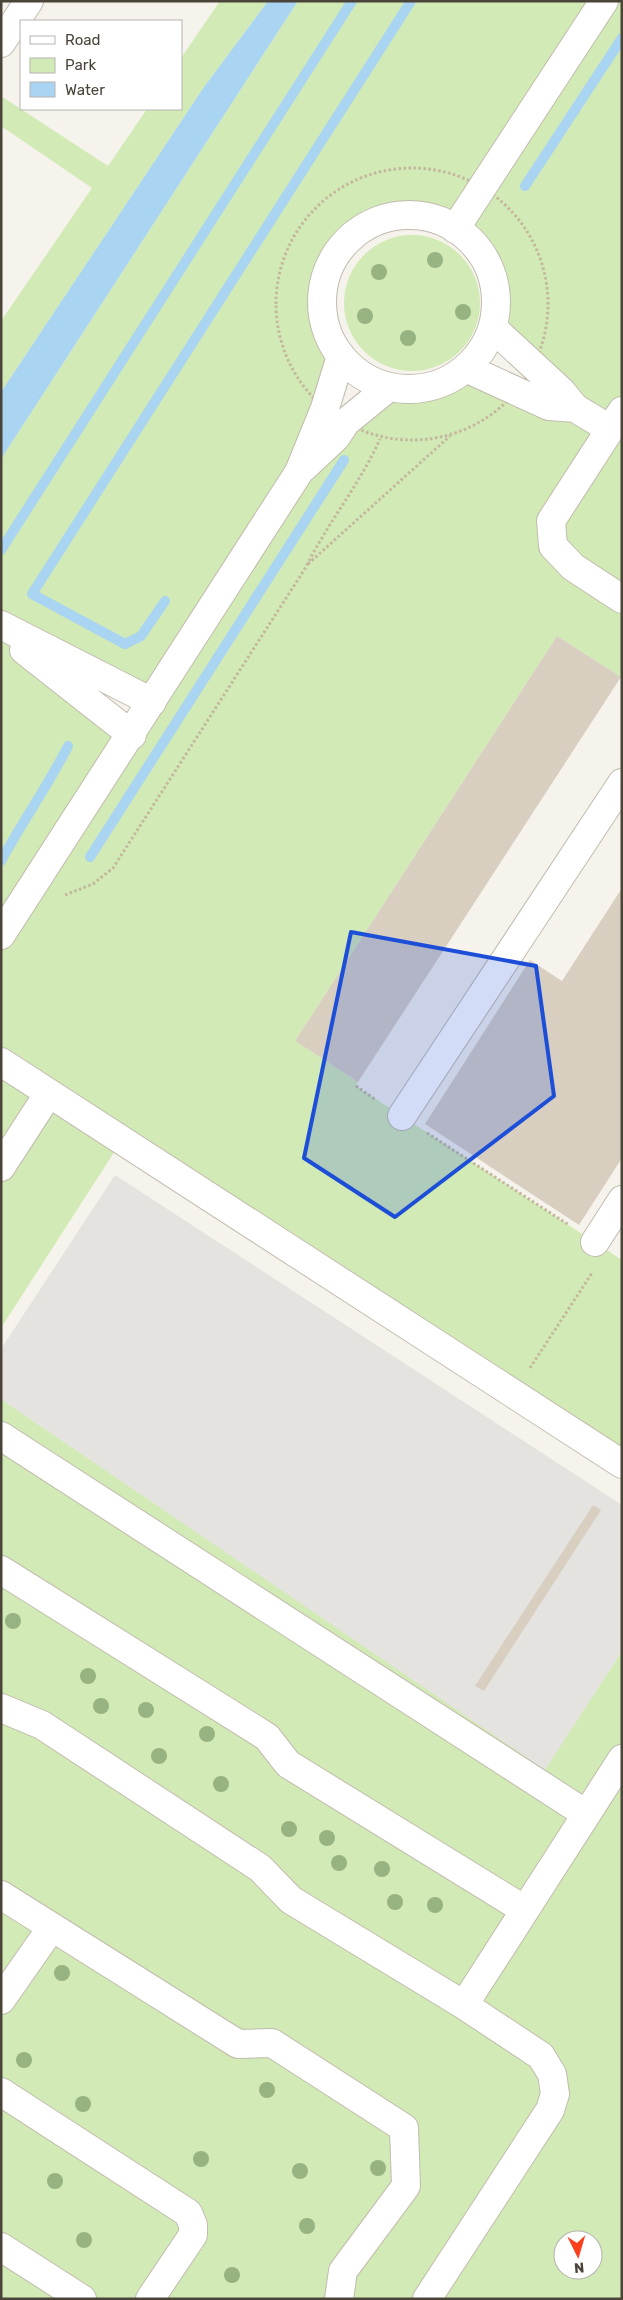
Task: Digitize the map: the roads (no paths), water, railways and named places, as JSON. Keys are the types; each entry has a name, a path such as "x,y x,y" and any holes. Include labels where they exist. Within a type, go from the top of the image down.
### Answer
{"lane":[{"path":"1,43 29,1"},
{"path":"455,229 604,1"},
{"path":"416,215 446,223 472,240 490,266 497,297 494,328 483,350 468,369 440,384 410,391 379,385 352,369 332,345 322,315 323,283 335,254 356,232 385,218 416,215"},
{"path":"494,328 561,391 575,408"},
{"path":"1,935 132,735 336,415 341,356"},
{"path":"468,369 548,406 575,408 616,420 551,521 553,546 573,567 622,599"},
{"path":"336,415 389,387"},
{"path":"1,625 152,702"},
{"path":"1,632 132,735"},
{"path":"402,1116 622,783"},
{"path":"1,1062 622,1464"},
{"path":"1,1167 49,1093"},
{"path":"594,1242 622,1200"},
{"path":"1,1436 586,1814"},
{"path":"1,1570 266,1737 288,1764 525,1910"},
{"path":"1,1708 42,1726 260,1868 291,1900 464,2005 541,2056 552,2074 555,2094 550,2110 427,2299"},
{"path":"464,2005 622,1759"},
{"path":"1,1895 238,2044 272,2043 404,2128 406,2186 343,2271 339,2299"},
{"path":"1,2000 52,1927"},
{"path":"1,2092 188,2213 194,2225 193,2235 150,2299"},
{"path":"1,2247 82,2299"}],"water":[{"path":"268,1 298,1 1,459 1,392 204,87"}],"waterway":[{"path":"1,550 352,1"},
{"path":"165,601 141,636 125,644 32,594 411,1"},
{"path":"525,186 622,38"},
{"path":"90,857 344,460"},
{"path":"1,861 68,746"}]}
